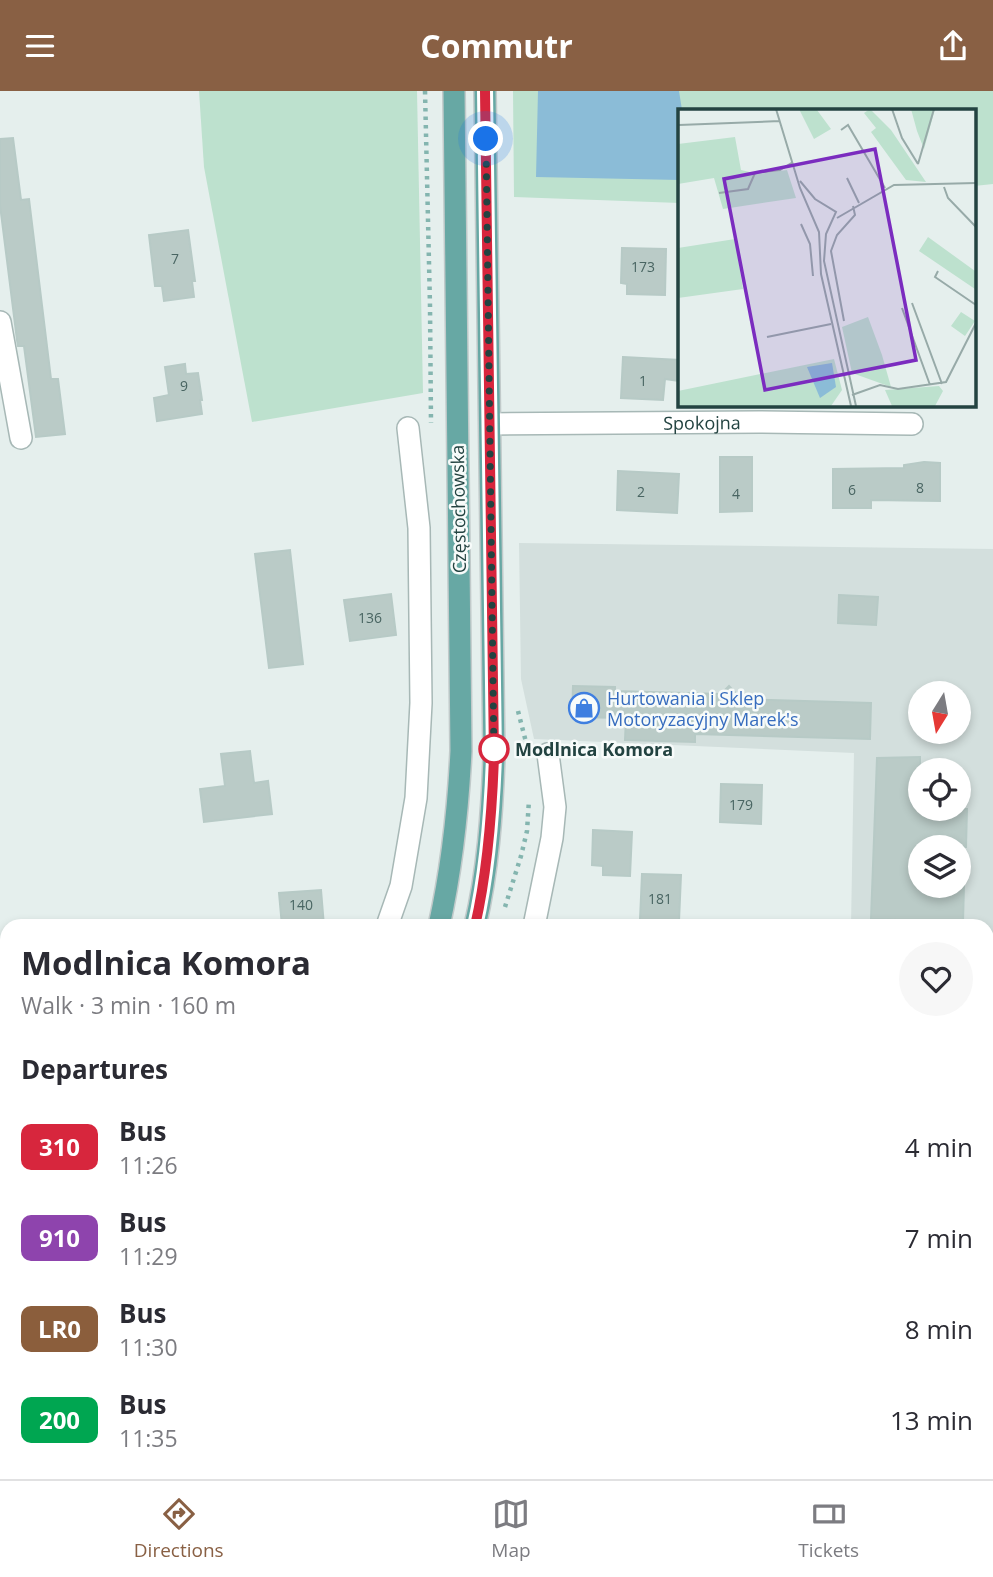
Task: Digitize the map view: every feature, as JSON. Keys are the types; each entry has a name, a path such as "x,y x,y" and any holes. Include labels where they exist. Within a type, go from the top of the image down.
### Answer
{"main road":[{"name":"Częstochowska","path":"441,919 456,834 461,751 454,91"},
{"name":"Częstochowska","path":"476,919 487,858 494,757 485,91"}],"street":[{"path":"0,322 21,438"},
{"name":"Spokojna","path":"490,424 912,424"},
{"path":"389,919 401,885 416,798 421,703 419,529 408,428"},
{"path":"535,919 552,838 555,807 548,754"}],"shaded area":[{"path":"519,543 993,549 993,919 851,919 854,753 534,739 521,679"}],"green space":[{"path":"199,91 417,91 423,393 252,422 204,167"},
{"path":"513,91 993,91 993,184 976,186 976,109 678,109 678,203 514,197"}],"water":[{"path":"538,91 679,91 682,109 678,109 678,180 536,177"}],"building":[{"path":"13,138 21,200 29,199 51,379 58,379 65,434 36,437 24,346 18,346 0,205 0,139"},
{"path":"188,230 195,281 192,281 194,297 164,301 162,286 155,286 149,235"},
{"path":"622,248 666,249 665,295 627,294 627,284 621,283"},
{"path":"623,357 678,360 678,381 665,379 663,400 621,398"},
{"path":"185,364 186,374 198,373 202,414 157,421 154,398 169,395 165,367"},
{"path":"720,457 752,457 752,511 720,512"},
{"path":"940,463 940,501 871,500 871,508 833,508 833,469 904,468 904,465"},
{"path":"618,471 679,474 677,513 617,510"},
{"path":"290,550 303,664 269,668 255,554"},
{"path":"391,594 396,635 350,641 344,600"},
{"path":"839,595 878,597 876,625 838,623"},
{"path":"573,686 615,687 615,691 721,694 729,686 741,699 871,703 870,739 695,734 695,742 625,740 626,718 572,717"},
{"path":"250,751 254,783 268,781 272,814 204,822 200,789 225,786 221,754"},
{"path":"920,757 908,758 908,821 967,821 966,835 908,835 908,898 964,898 963,919 871,919 877,758"},
{"path":"721,784 762,785 761,824 720,822"},
{"path":"593,830 632,832 630,876 603,875 603,866 592,865"},
{"path":"642,874 681,875 679,919 640,919"},
{"path":"321,890 323,919 281,919 279,893"}],"bus line":[{"name":"310","path":"477,919 487,858 494,757 485,91"}],"place":[{"name":"Hurtowania i Sklep Motoryzacyjny Marek's","path":"584,708"},
{"name":"Modlnica Komora","path":"494,749"}],"route":[{"path":"486,139 494,757 494,749"}]}
